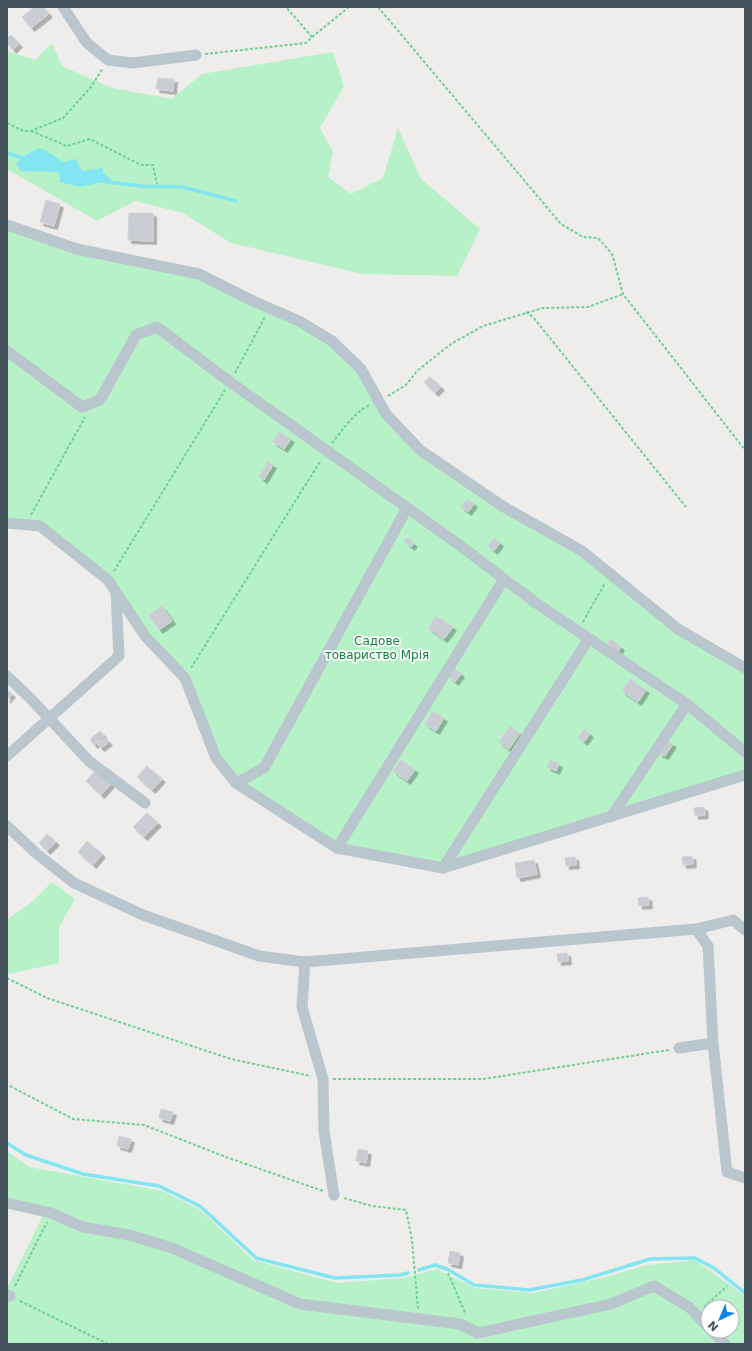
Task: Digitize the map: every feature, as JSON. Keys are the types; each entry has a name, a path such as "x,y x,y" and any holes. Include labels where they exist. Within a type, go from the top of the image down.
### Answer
{"street":[{"path":"63,7 87,43 108,60 133,63 196,55"},
{"path":"7,225 77,249 199,274 253,301 299,321 332,341 361,369 386,414 420,450 504,507 582,551 678,628 745,668"},
{"path":"7,351 82,407 100,400 136,335 157,327 230,382 408,508 588,640 687,704 745,752"},
{"path":"236,783 264,768 408,508"},
{"path":"7,523 40,526 108,580 145,636 185,678 216,758 236,783 337,848 443,868 745,775"},
{"path":"337,848 504,579"},
{"path":"7,756 119,656 116,592"},
{"path":"443,868 588,640"},
{"path":"7,676 89,761 145,803"},
{"path":"611,816 687,704"},
{"path":"7,826 37,854 74,883 143,914 259,956 305,962 696,929 733,920 745,930"},
{"path":"696,929 708,946 713,1043 727,1172 745,1178"},
{"path":"305,962 302,1007 323,1079 324,1132 334,1195"},
{"path":"679,1048 713,1043"},
{"path":"7,1203 51,1213 83,1227 129,1235 172,1248 300,1304 460,1324 478,1333 611,1304 654,1286 689,1307 700,1319"}],"path":[{"path":"286,7 312,37"},
{"path":"196,55 306,43 349,7"},
{"path":"378,7 561,224 582,237 598,238 612,254 624,294 745,450"},
{"path":"7,122 23,131 31,131 63,118 91,87 108,60"},
{"path":"31,131 67,146 90,140 141,165 153,165 157,184"},
{"path":"185,678 327,450 348,422 364,408 379,402 406,386 417,371 451,344 483,326 526,312 544,308 588,307 624,294"},
{"path":"526,312 533,317 686,507"},
{"path":"108,580 230,382 265,316"},
{"path":"26,524 91,403"},
{"path":"578,632 610,574"},
{"path":"7,978 47,998 231,1059 323,1079 483,1079 679,1048"},
{"path":"10,1086 73,1119 144,1125 226,1157 334,1195 372,1206 406,1210 412,1240 419,1318"},
{"path":"51,1213 8,1296 108,1344"},
{"path":"448,1273 466,1316"},
{"path":"695,1314 727,1286"}],"green space":[{"path":"52,43 62,66 112,88 172,99 202,74 333,52 344,86 320,128 333,152 328,177 351,194 383,178 398,128 421,179 480,229 457,276 363,274 231,243 183,213 135,201 97,221 7,169 7,51 35,60"},
{"name":"Садове товариство Мрія","path":"7,225 77,249 199,274 299,321 361,369 386,414 420,450 582,551 678,629 745,668 745,775 443,868 337,848 236,783 216,758 185,678 145,636 108,580 40,526 7,523"},
{"path":"52,882 75,899 59,927 59,963 9,974 7,973 7,920 33,901"},
{"path":"7,1151 29,1167 163,1191 199,1209 253,1260 337,1283 403,1278 437,1269 475,1288 533,1293 606,1277 647,1265 695,1260 745,1296 745,1344 7,1344 7,1289 43,1215 7,1207"}],"water":[{"path":"39,148 47,151 63,162 76,159 82,171 103,168 103,173 112,180 80,187 60,182 59,172 21,171 16,164 24,156"}],"building":[{"path":"34,7 43,7 49,14 31,28 22,17"},
{"path":"11,35 19,44 13,50 7,43 7,38"},
{"path":"158,78 174,79 173,91 156,89"},
{"path":"46,200 60,204 54,226 40,222"},
{"path":"129,213 153,213 153,241 128,240"},
{"path":"430,377 441,387 435,393 424,382"},
{"path":"279,432 291,439 284,449 273,442"},
{"path":"268,462 273,465 264,480 259,477"},
{"path":"468,499 474,504 468,512 461,507"},
{"path":"407,537 414,544 411,547 404,541"},
{"path":"494,538 500,543 494,551 488,546"},
{"path":"162,606 172,621 159,630 149,615"},
{"path":"436,616 453,627 444,639 428,628"},
{"path":"611,639 621,647 618,652 607,644"},
{"path":"455,669 461,674 455,682 449,677"},
{"path":"630,679 646,690 638,702 622,691"},
{"path":"7,690 12,694 7,700"},
{"path":"433,711 444,718 436,731 425,724"},
{"path":"510,726 520,733 509,749 499,742"},
{"path":"584,729 590,734 584,742 578,737"},
{"path":"100,731 104,736 94,745 90,739"},
{"path":"105,738 109,742 101,748 97,744"},
{"path":"667,741 673,744 665,756 659,753"},
{"path":"401,760 415,770 407,781 393,771"},
{"path":"550,760 559,764 556,771 547,767"},
{"path":"147,766 162,779 152,790 137,777"},
{"path":"96,770 111,784 101,795 86,781"},
{"path":"704,807 705,815 695,816 694,808"},
{"path":"147,813 158,823 144,837 133,827"},
{"path":"47,834 56,842 47,851 39,843"},
{"path":"87,841 102,854 93,865 78,852"},
{"path":"692,856 693,864 683,865 682,857"},
{"path":"575,857 576,865 566,866 565,858"},
{"path":"534,860 537,874 517,878 515,863"},
{"path":"648,897 649,905 639,906 638,898"},
{"path":"567,953 568,961 558,962 557,954"},
{"path":"161,1109 173,1112 170,1121 159,1118"},
{"path":"119,1136 131,1139 128,1149 117,1146"},
{"path":"358,1149 368,1151 366,1163 356,1161"},
{"path":"450,1251 460,1253 458,1265 448,1263"}],"waterway":[{"path":"7,153 26,159"},
{"path":"101,181 141,186 183,187 236,201"},
{"path":"7,1143 26,1155 83,1174 159,1186 200,1206 256,1258 335,1278 400,1275 408,1273"},
{"path":"419,1270 435,1265 449,1270 474,1285 529,1290 582,1280 650,1259 695,1258 714,1268 745,1293"}]}
